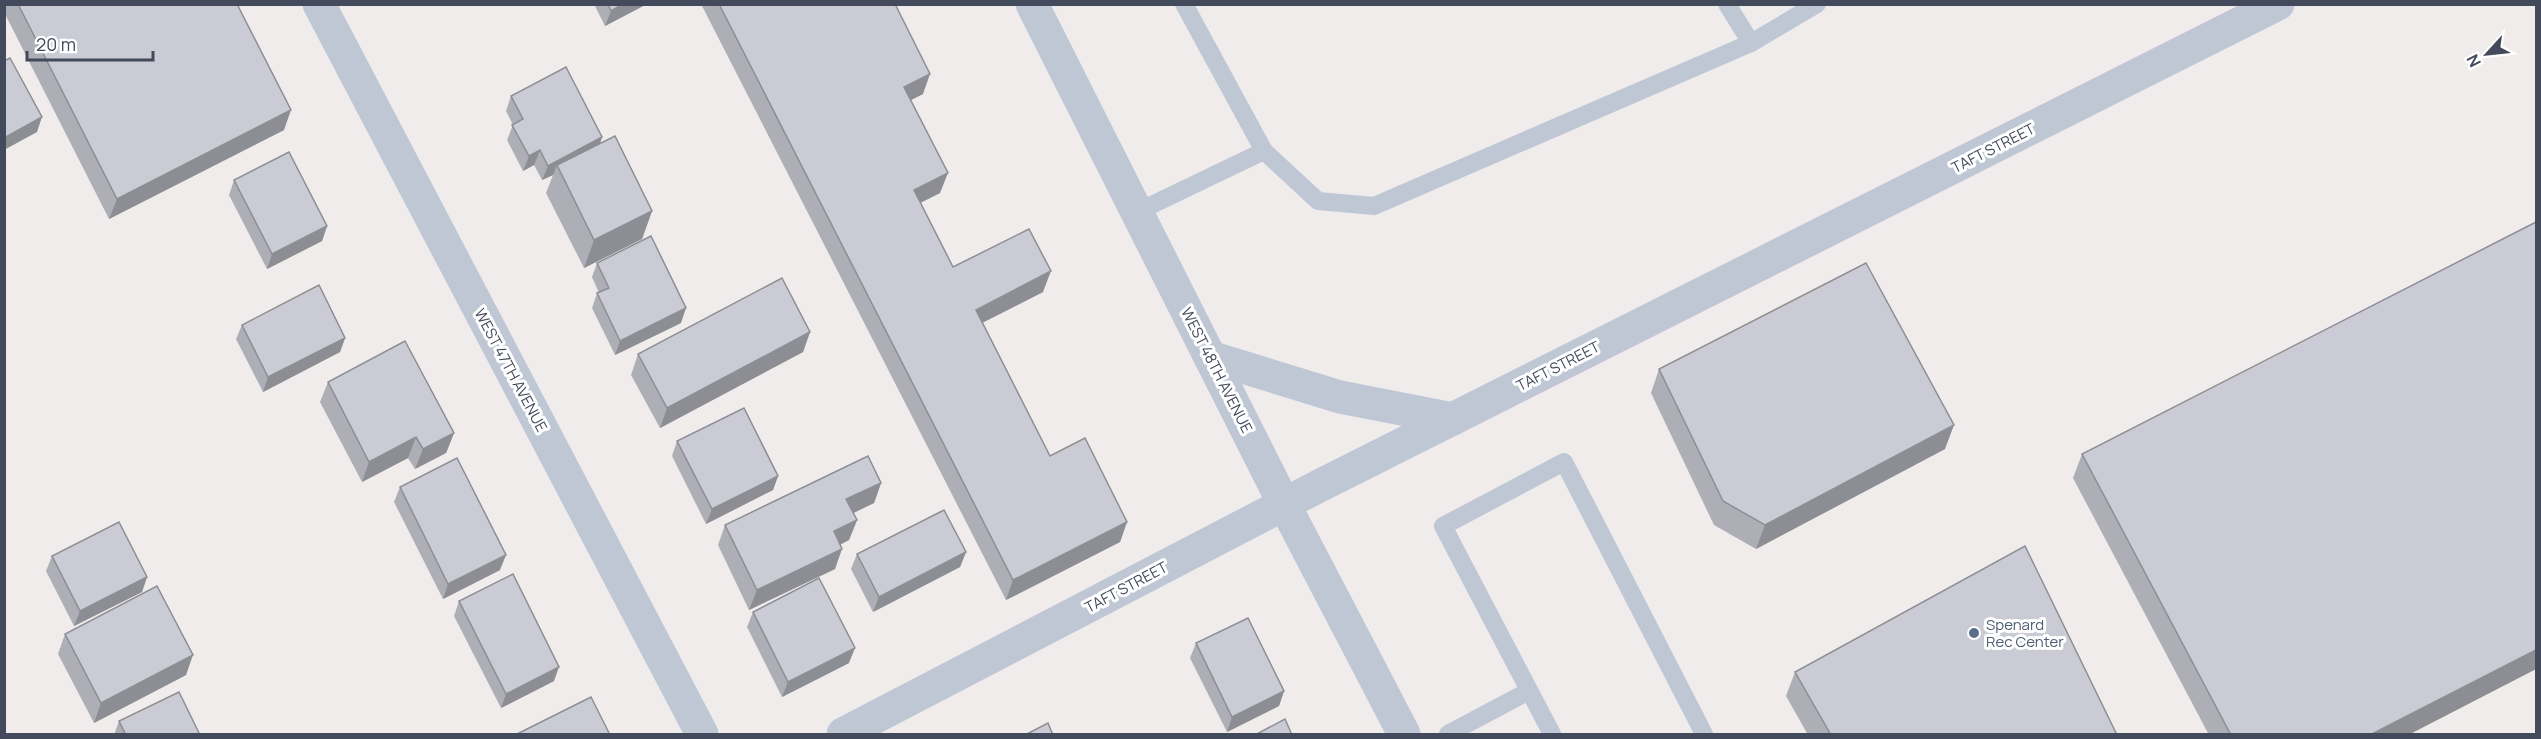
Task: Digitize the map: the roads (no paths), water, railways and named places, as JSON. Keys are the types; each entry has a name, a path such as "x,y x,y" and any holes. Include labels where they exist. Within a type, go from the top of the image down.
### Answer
{"street":[{"name":"WEST 47TH AVENUE","path":"320,4 702,735"},
{"name":"WEST 48TH AVENUE","path":"1032,4 1284,504 1404,735"},
{"name":"TAFT STREET","path":"843,735 1284,504 2278,4"},
{"path":"1210,357 1340,397 1453,419"}],"lane":[{"path":"1184,4 1264,151 1318,201 1374,206 1751,43 1817,4"},
{"path":"1727,4 1751,43"},
{"path":"1137,212 1264,151"},
{"path":"1552,735 1443,526 1564,462 1704,735"},
{"path":"1448,735 1529,691"}],"place":[{"name":"Spenard Rec Center","path":"1974,633"}]}
